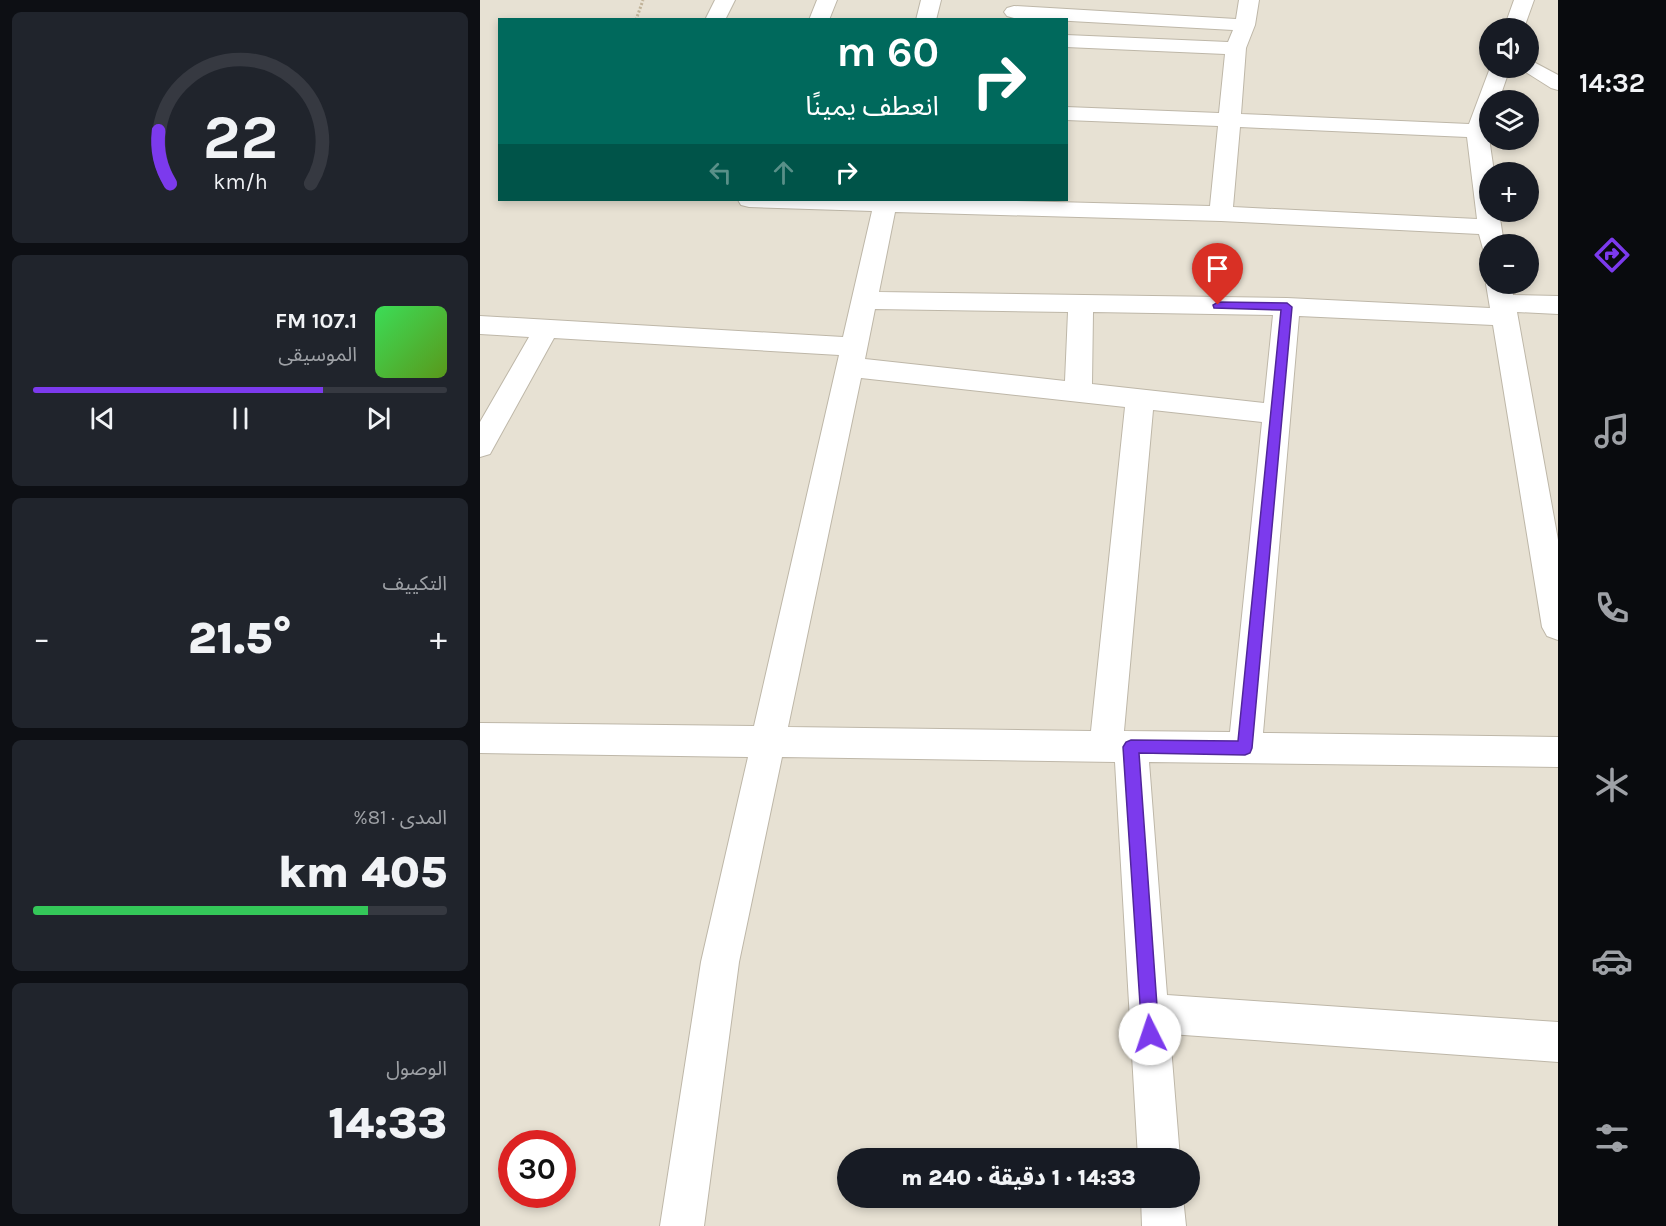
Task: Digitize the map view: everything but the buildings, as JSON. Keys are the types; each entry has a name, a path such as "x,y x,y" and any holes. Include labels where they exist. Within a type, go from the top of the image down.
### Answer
{"street":[{"path":"716,18 725,0"},
{"path":"820,18 827,0"},
{"path":"926,18 931,0"},
{"path":"1198,22 1200,0"},
{"path":"1221,214 1236,48 1245,25 1249,0"},
{"path":"1518,18 1524,0"},
{"path":"1015,11 1245,25"},
{"path":"1068,42 1236,48"},
{"path":"1539,72 1558,84"},
{"path":"1491,234 1477,131 1496,78"},
{"path":"1068,113 1477,131"},
{"path":"817,201 1221,214 1479,235"},
{"path":"682,1226 720,962 885,202"},
{"path":"864,300 1287,307 1502,301 1558,305"},
{"path":"1502,301 1558,627"},
{"path":"1078,393 1081,302"},
{"path":"1245,748 1287,307"},
{"path":"480,325 851,357 1078,393 1276,414"},
{"path":"480,447 546,329"},
{"path":"1140,399 1118,746 1149,1013 1158,1148"},
{"path":"480,738 1558,752"},
{"path":"1149,1013 1558,1042"},
{"path":"1163,1208 1164,1226"}],"path":[{"path":"637,18 643,0"}],"shaded area":[{"path":"480,0 1558,0 1558,1226 480,1226"}],"route":[{"path":"1150,1034 1131,747 1245,748 1287,307 1218,305"}]}
